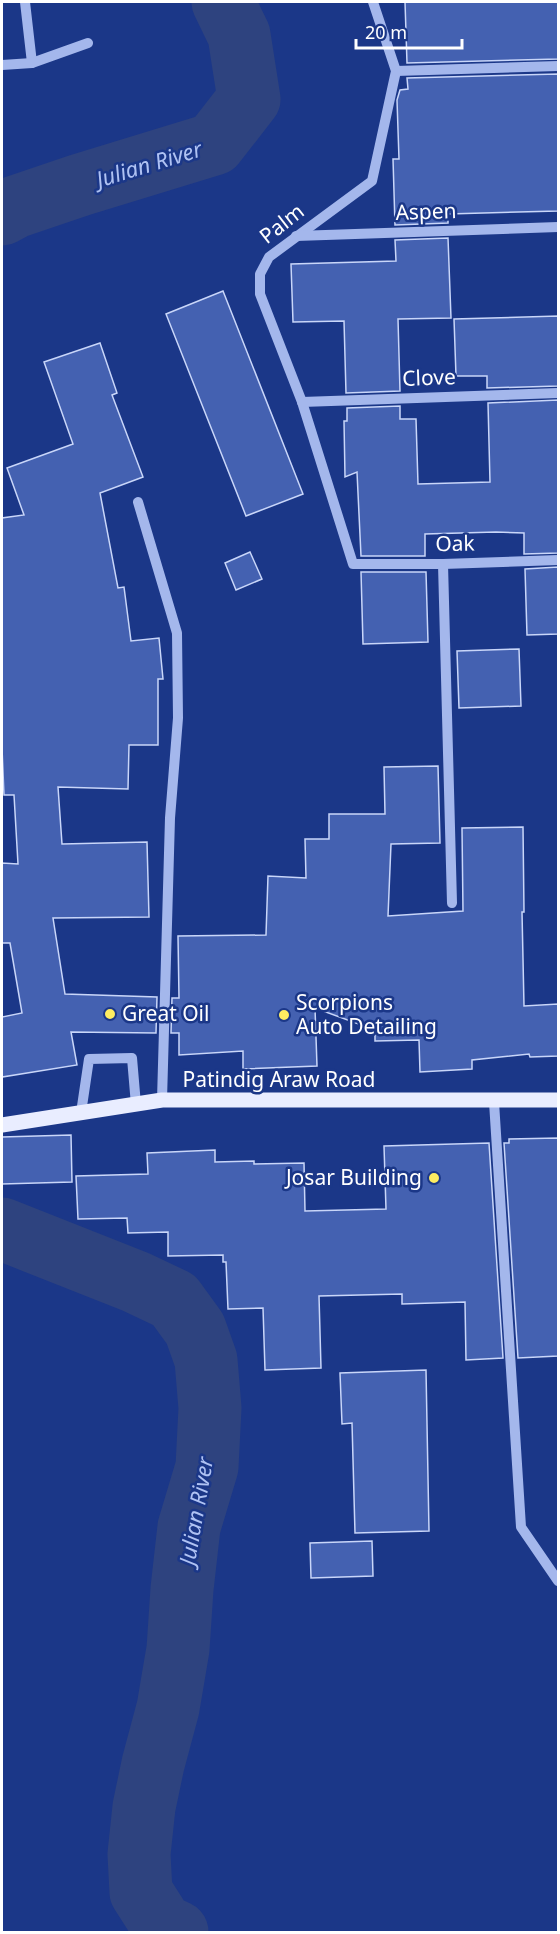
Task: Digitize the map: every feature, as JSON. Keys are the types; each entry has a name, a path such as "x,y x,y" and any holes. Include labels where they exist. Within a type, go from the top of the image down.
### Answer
{"main road":[{"name":"Patindig Araw Road","path":"2,1125 162,1100 494,1102 558,1100"}],"street":[{"path":"25,2 32,63"},
{"path":"373,2 396,71 558,66"},
{"path":"2,65 32,63 88,43"},
{"name":"Palm","path":"353,564 302,402 260,294 260,274 269,257 372,181 396,71"},
{"name":"Aspen","path":"296,236 558,227"},
{"name":"Clove","path":"302,402 558,393"},
{"path":"138,502 177,633 178,718 170,818 162,1100"},
{"name":"Oak","path":"353,564 558,560"},
{"path":"443,564 452,903"},
{"path":"81,1113 89,1059 132,1058 136,1105"},
{"path":"494,1102 521,1527 558,1581"}],"building":[{"path":"405,2 558,2 558,59 407,63"},
{"path":"558,74 558,211 448,214 448,223 395,225 393,159 399,159 397,100 400,90 408,89 407,78"},
{"path":"448,238 451,318 398,319 400,391 346,393 344,321 293,322 291,264 396,261 395,240"},
{"path":"223,291 303,494 246,516 166,314"},
{"path":"558,316 558,386 487,388 487,376 456,376 454,319"},
{"path":"100,343 117,393 112,395 143,477 100,493 118,588 124,587 131,641 159,638 163,679 158,679 158,745 129,745 128,789 58,787 62,844 147,842 149,917 53,918 65,994 157,997 156,1033 71,1032 77,1065 2,1077 2,1017 22,1013 10,943 2,943 2,863 18,864 14,795 4,795 2,518 24,515 7,468 73,444 44,362"},
{"path":"558,400 558,553 524,554 524,533 496,532 425,534 425,556 361,556 357,472 345,477 344,421 347,421 347,408 400,406 400,419 416,419 418,484 490,482 488,403"},
{"path":"250,552 262,579 236,590 225,563"},
{"path":"558,567 558,634 527,635 525,569"},
{"path":"361,572 426,572 428,642 363,644"},
{"path":"519,649 521,706 459,708 457,651"},
{"path":"438,766 440,843 391,844 388,916 463,911 462,828 523,827 524,1006 558,1004 558,1056 530,1057 529,1054 472,1060 472,1069 420,1072 419,1040 375,1041 375,1030 315,1008 317,1066 243,1069 243,1051 179,1055 179,1033 171,1033 172,998 179,998 178,936 266,935 268,876 306,878 305,839 329,839 329,814 385,814 384,767"},
{"path":"71,1135 72,1182 2,1184 2,1137"},
{"path":"558,1138 558,1356 518,1358 504,1143 509,1143 509,1139"},
{"path":"489,1143 503,1358 466,1360 465,1302 402,1304 402,1294 319,1296 321,1368 265,1370 263,1308 228,1309 226,1262 223,1262 223,1255 168,1256 168,1232 128,1233 127,1218 78,1219 76,1176 148,1174 147,1153 215,1150 215,1162 304,1163 305,1211 386,1209 384,1146"},
{"path":"426,1370 429,1531 355,1533 352,1423 342,1424 340,1373"},
{"path":"372,1541 373,1576 311,1578 310,1543"}],"waterway":[{"name":"Julian River","path":"2,214 15,207 80,185 214,144 249,99 239,35 223,2"},
{"name":"Julian River","path":"2,1229 136,1282 174,1300 195,1329 206,1360 210,1408 207,1467 189,1527 178,1649 168,1708 144,1807 139,1854 141,1892 162,1925 177,1932"}],"place":[{"name":"Great Oil","path":"110,1014"},
{"name":"Scorpions Auto Detailing","path":"284,1015"},
{"name":"Josar Building","path":"434,1178"}]}
